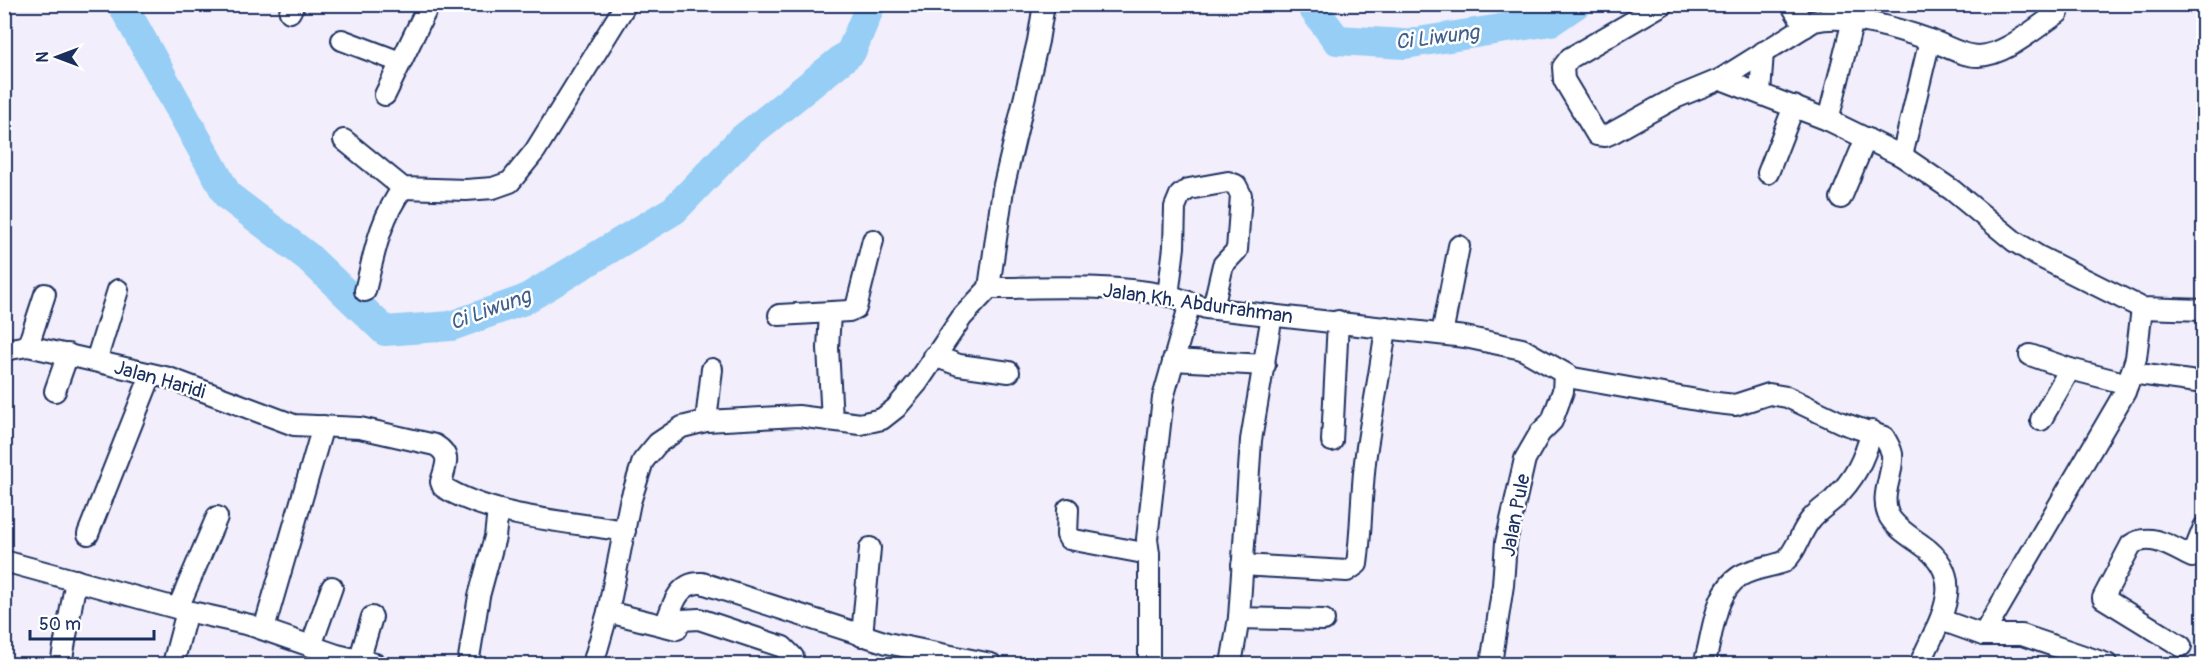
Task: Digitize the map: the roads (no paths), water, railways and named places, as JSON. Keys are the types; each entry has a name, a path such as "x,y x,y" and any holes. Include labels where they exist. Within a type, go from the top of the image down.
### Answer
{"street":[{"path":"385,95 429,4"},
{"path":"344,140 403,188 466,190 493,188 510,182 535,151 626,4"},
{"path":"593,664 608,612 630,502 643,461 658,443 682,428 706,421 798,416 860,424 882,419 896,408 962,317 988,288 1003,189 1038,41 1044,4"},
{"path":"1663,4 1570,58 1563,67 1564,81 1594,132 1605,136 1675,98 1720,79 1805,27 1824,18 1853,20 1930,40 1977,56 1992,53 2014,42 2058,13 2058,4"},
{"path":"1791,4 1805,27"},
{"path":"1828,120 1853,20"},
{"path":"342,40 400,62"},
{"path":"1902,156 1930,40"},
{"path":"1760,93 1763,52"},
{"path":"1720,79 1828,120 1902,156 1952,190 2030,251 2142,308 2204,310"},
{"path":"1768,173 1794,106"},
{"path":"1841,198 1866,138"},
{"path":"1168,296 1174,247 1175,207 1180,195 1189,189 1228,182 1236,185 1241,195 1237,250 1223,265 1213,308"},
{"path":"365,291 381,227 393,201 403,188"},
{"path":"779,315 830,313 856,308 873,240"},
{"path":"1442,334 1459,246"},
{"name":"Jalan Kh. Abdurrahman","path":"988,288 1068,287 1168,296 1213,308 1442,334 1522,349 1564,374 1623,389 1664,393 1735,405 1769,394 1787,397 1842,423 1872,431"},
{"path":"96,361 118,290"},
{"path":"28,346 45,294"},
{"path":"1149,664 1148,519 1158,432 1173,360 1190,303"},
{"path":"1983,635 2129,379 2136,358 2142,308"},
{"path":"830,313 828,348 832,420"},
{"path":"1231,664 1239,618 1251,440 1272,315"},
{"path":"1332,441 1338,321"},
{"path":"1242,565 1347,571 1357,564 1364,517 1363,483 1366,452 1386,327"},
{"name":"Jalan Haridi","path":"4,350 28,346 188,384 294,425 360,428 435,445 445,451 448,460 441,482 443,487 498,510"},
{"path":"55,391 68,354"},
{"path":"2030,355 2070,369 2129,379 2204,383"},
{"path":"934,356 958,365 1009,372"},
{"path":"1173,360 1265,365"},
{"path":"706,421 712,369"},
{"path":"2041,420 2070,369"},
{"name":"Jalan Pule","path":"1491,664 1503,585 1506,542 1526,459 1540,433 1552,421 1563,391 1564,374"},
{"path":"88,534 151,375"},
{"path":"264,629 318,427"},
{"path":"1704,664 1716,615 1729,588 1739,577 1784,562 1791,557 1812,518 1841,492 1857,473 1865,458 1872,431 1884,437 1892,453 1885,499 1888,513 1902,530 1942,562 1947,592 1941,620 1920,664"},
{"path":"1068,509 1066,535 1069,539 1149,554"},
{"path":"468,664 479,596 495,537 498,510 625,531"},
{"path":"173,664 182,609 217,517"},
{"path":"2181,646 2144,622 2100,603 2131,545 2138,540 2157,541 2198,560 2204,527"},
{"path":"862,636 870,548"},
{"path":"4,561 264,629 367,663 372,616"},
{"path":"61,664 75,580"},
{"path":"675,628 673,605 682,589 695,583 721,588 862,636 912,657 991,664"},
{"path":"311,646 332,587"},
{"path":"608,612 675,628"},
{"path":"775,643 786,612"},
{"path":"1239,618 1324,620"},
{"path":"675,628 682,620 699,619 775,643 794,657 794,664"},
{"path":"1941,620 1983,635 2022,635 2107,664"}],"waterway":[{"name":"Ci Liwung","path":"122,4 228,196 308,257 385,331 451,326 524,300 674,210 740,141 851,52 871,4"},
{"name":"Ci Liwung","path":"1310,4 1337,40 1405,44 1551,21 1576,4"}]}
